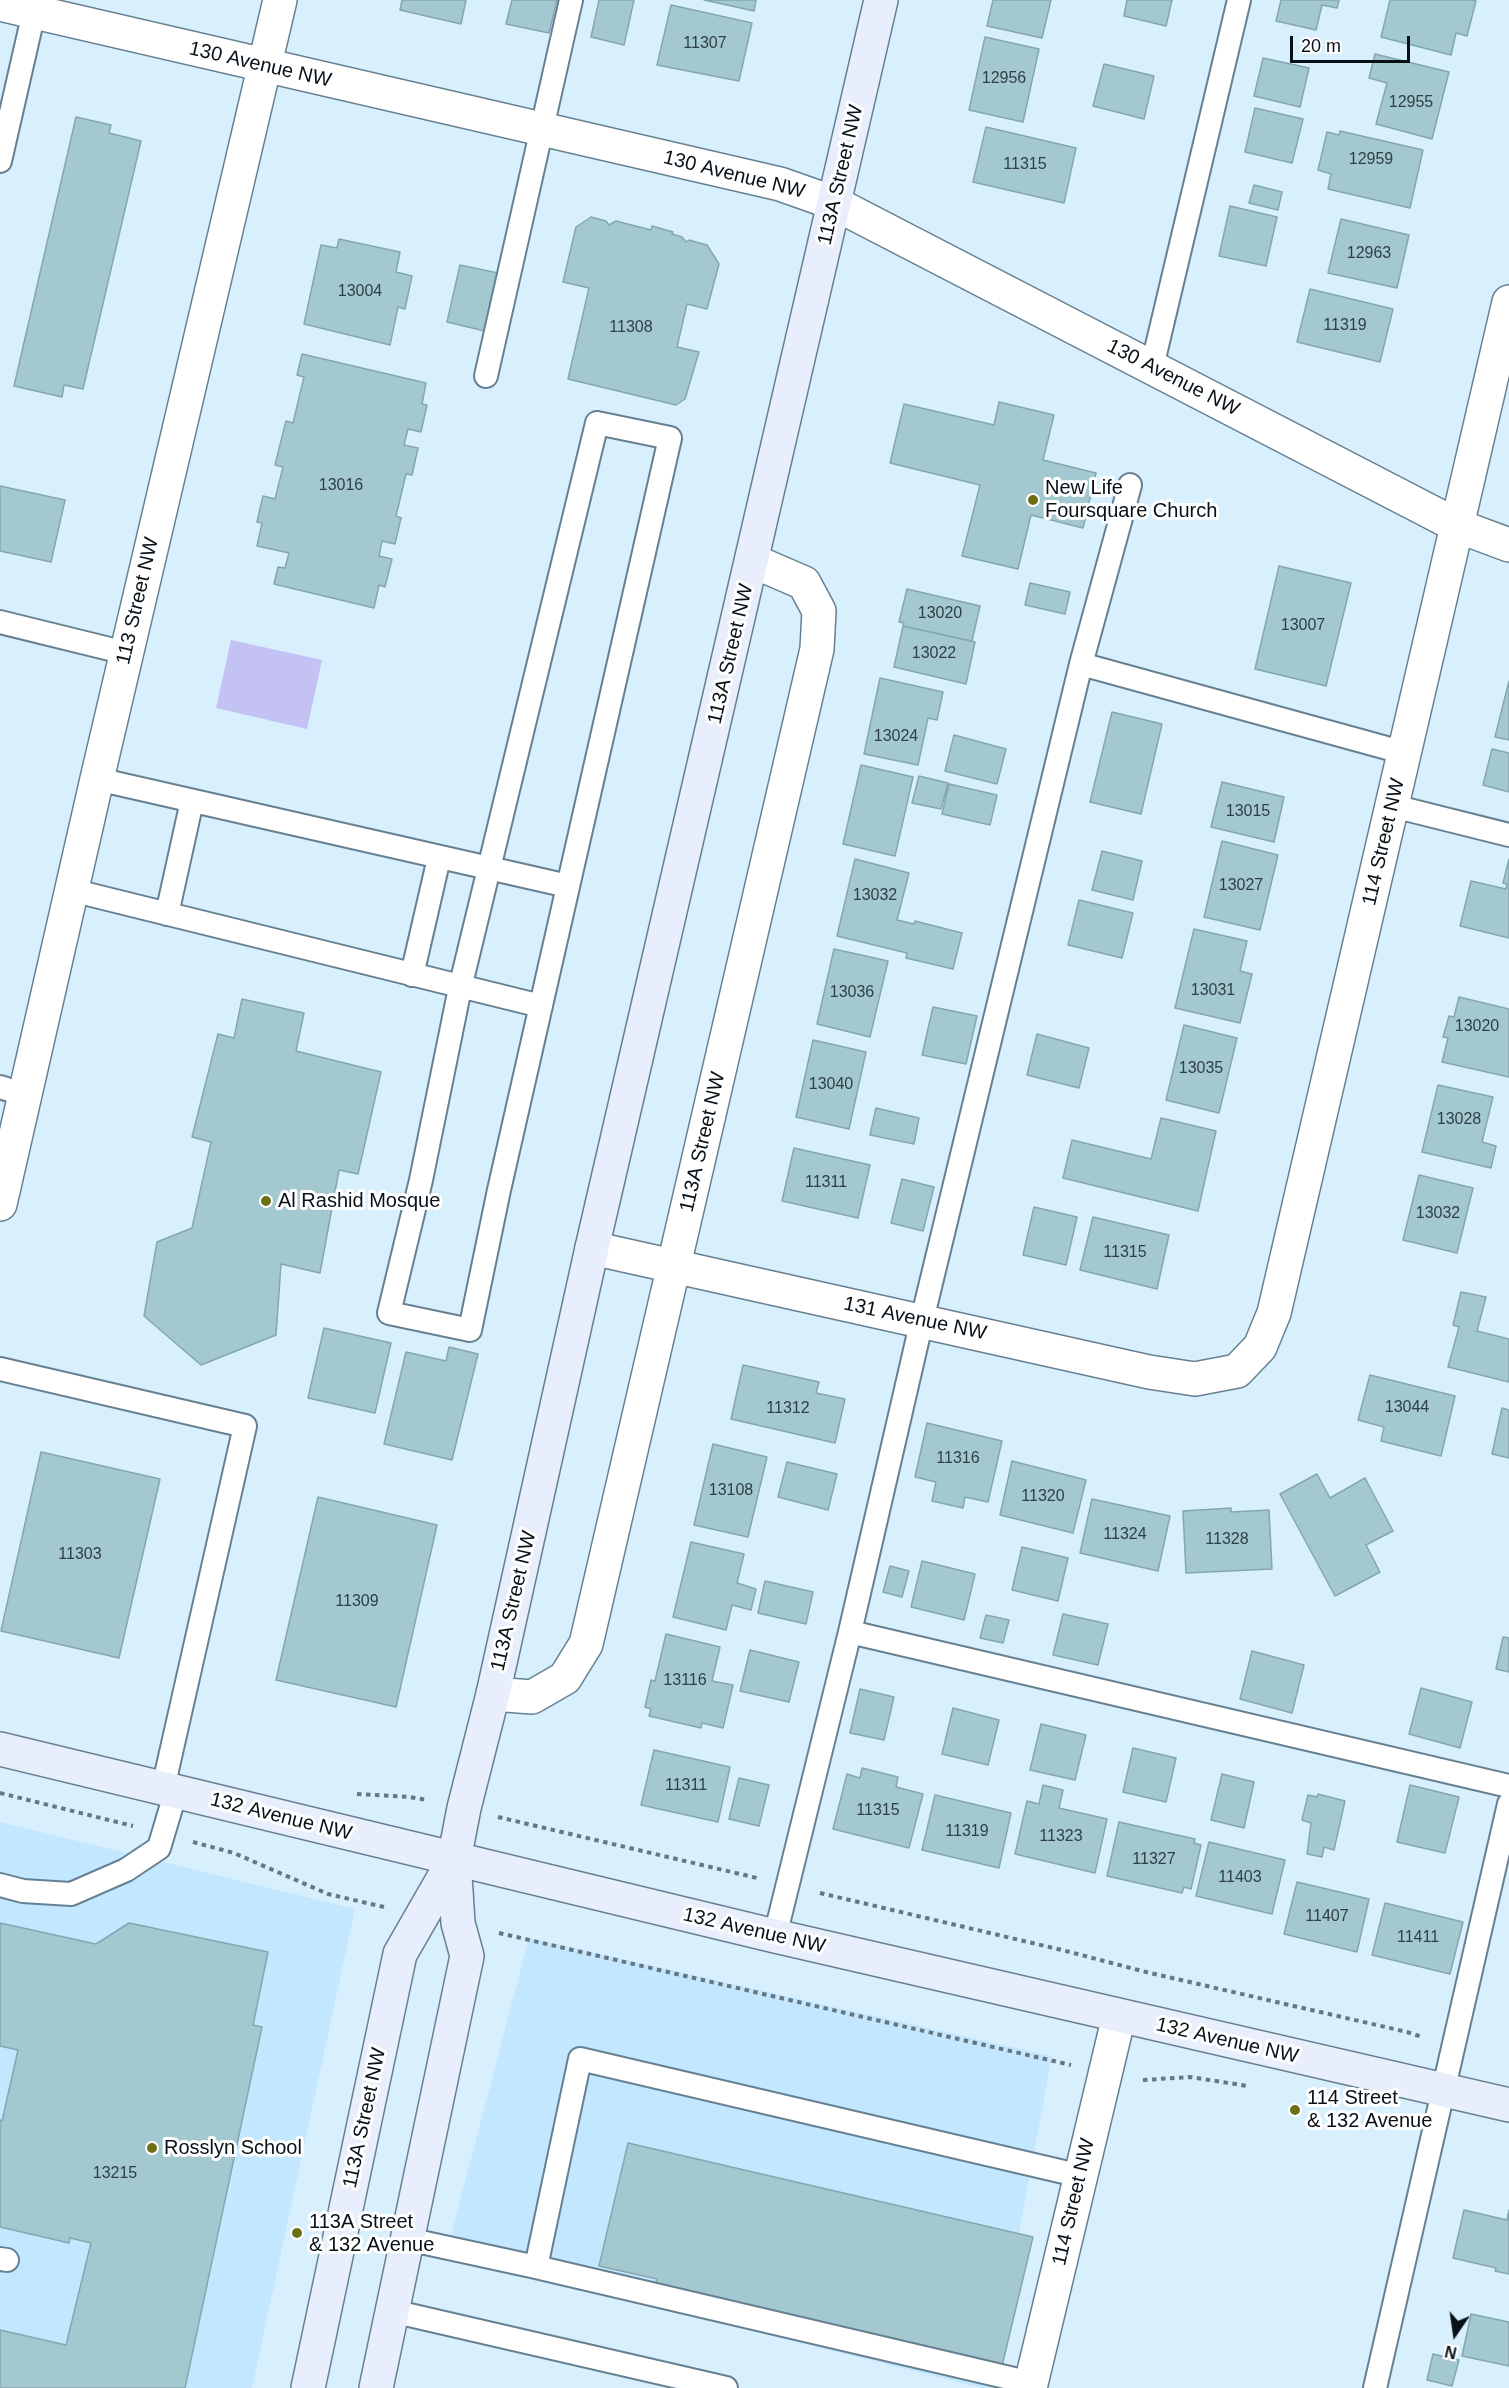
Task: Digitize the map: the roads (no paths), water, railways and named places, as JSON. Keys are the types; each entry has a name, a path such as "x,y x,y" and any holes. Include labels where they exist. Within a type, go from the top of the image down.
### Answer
{"main road":[{"name":"113A Street NW","path":"308,2388 400,1954 454,1860 592,1248 753,561 881,0"},
{"name":"132 Avenue NW","path":"0,1749 775,1936 1509,2105"},
{"name":"113A Street NW","path":"376,2388 467,1956 458,1923 454,1860"}],"street":[{"name":"113 Street NW","path":"0,1204 12,1091 71,890 279,0"},
{"name":"130 Avenue NW","path":"0,4 780,184 834,203 1458,526 1509,545"},
{"name":"114 Street NW","path":"1237,1371 1260,1347 1275,1313 1509,302"},
{"name":"113A Street NW","path":"493,1694 532,1697 565,1678 586,1644 817,649 819,611 804,583 753,561"},
{"name":"131 Avenue NW","path":"592,1248 1149,1372 1195,1379 1237,1371"},
{"name":"114 Street NW","path":"1031,2386 1119,2016"}],"lane":[{"path":"486,376 571,0"},
{"path":"1152,367 1239,0"},
{"path":"0,161 34,12"},
{"path":"597,423 670,438 568,886 499,1190 470,1330 389,1313 421,1180 460,988 597,423"},
{"path":"775,1936 850,1632 922,1320 1081,664 1130,485"},
{"path":"0,622 126,653"},
{"path":"1081,664 1405,753"},
{"path":"97,779 568,886"},
{"path":"167,914 192,801"},
{"path":"1393,806 1509,835"},
{"path":"412,975 439,858"},
{"path":"71,890 460,988 542,1006"},
{"path":"0,1369 245,1426 170,1789 164,1834 159,1848 126,1870 71,1894 23,1891 0,1885"},
{"path":"850,1632 1509,1786"},
{"path":"1375,2388 1509,1804"},
{"path":"536,2267 580,2059 1081,2176"},
{"path":"407,2239 536,2267 1031,2386"},
{"path":"392,2311 726,2388"}],"place":[{"name":"New Life Foursquare Church","path":"1033,500"},
{"name":"Al Rashid Mosque","path":"266,1201"},
{"name":"114 Street & 132 Avenue","path":"1295,2110"},
{"name":"Rosslyn School","path":"152,2148"},
{"name":"113A Street & 132 Avenue","path":"297,2233"}]}
